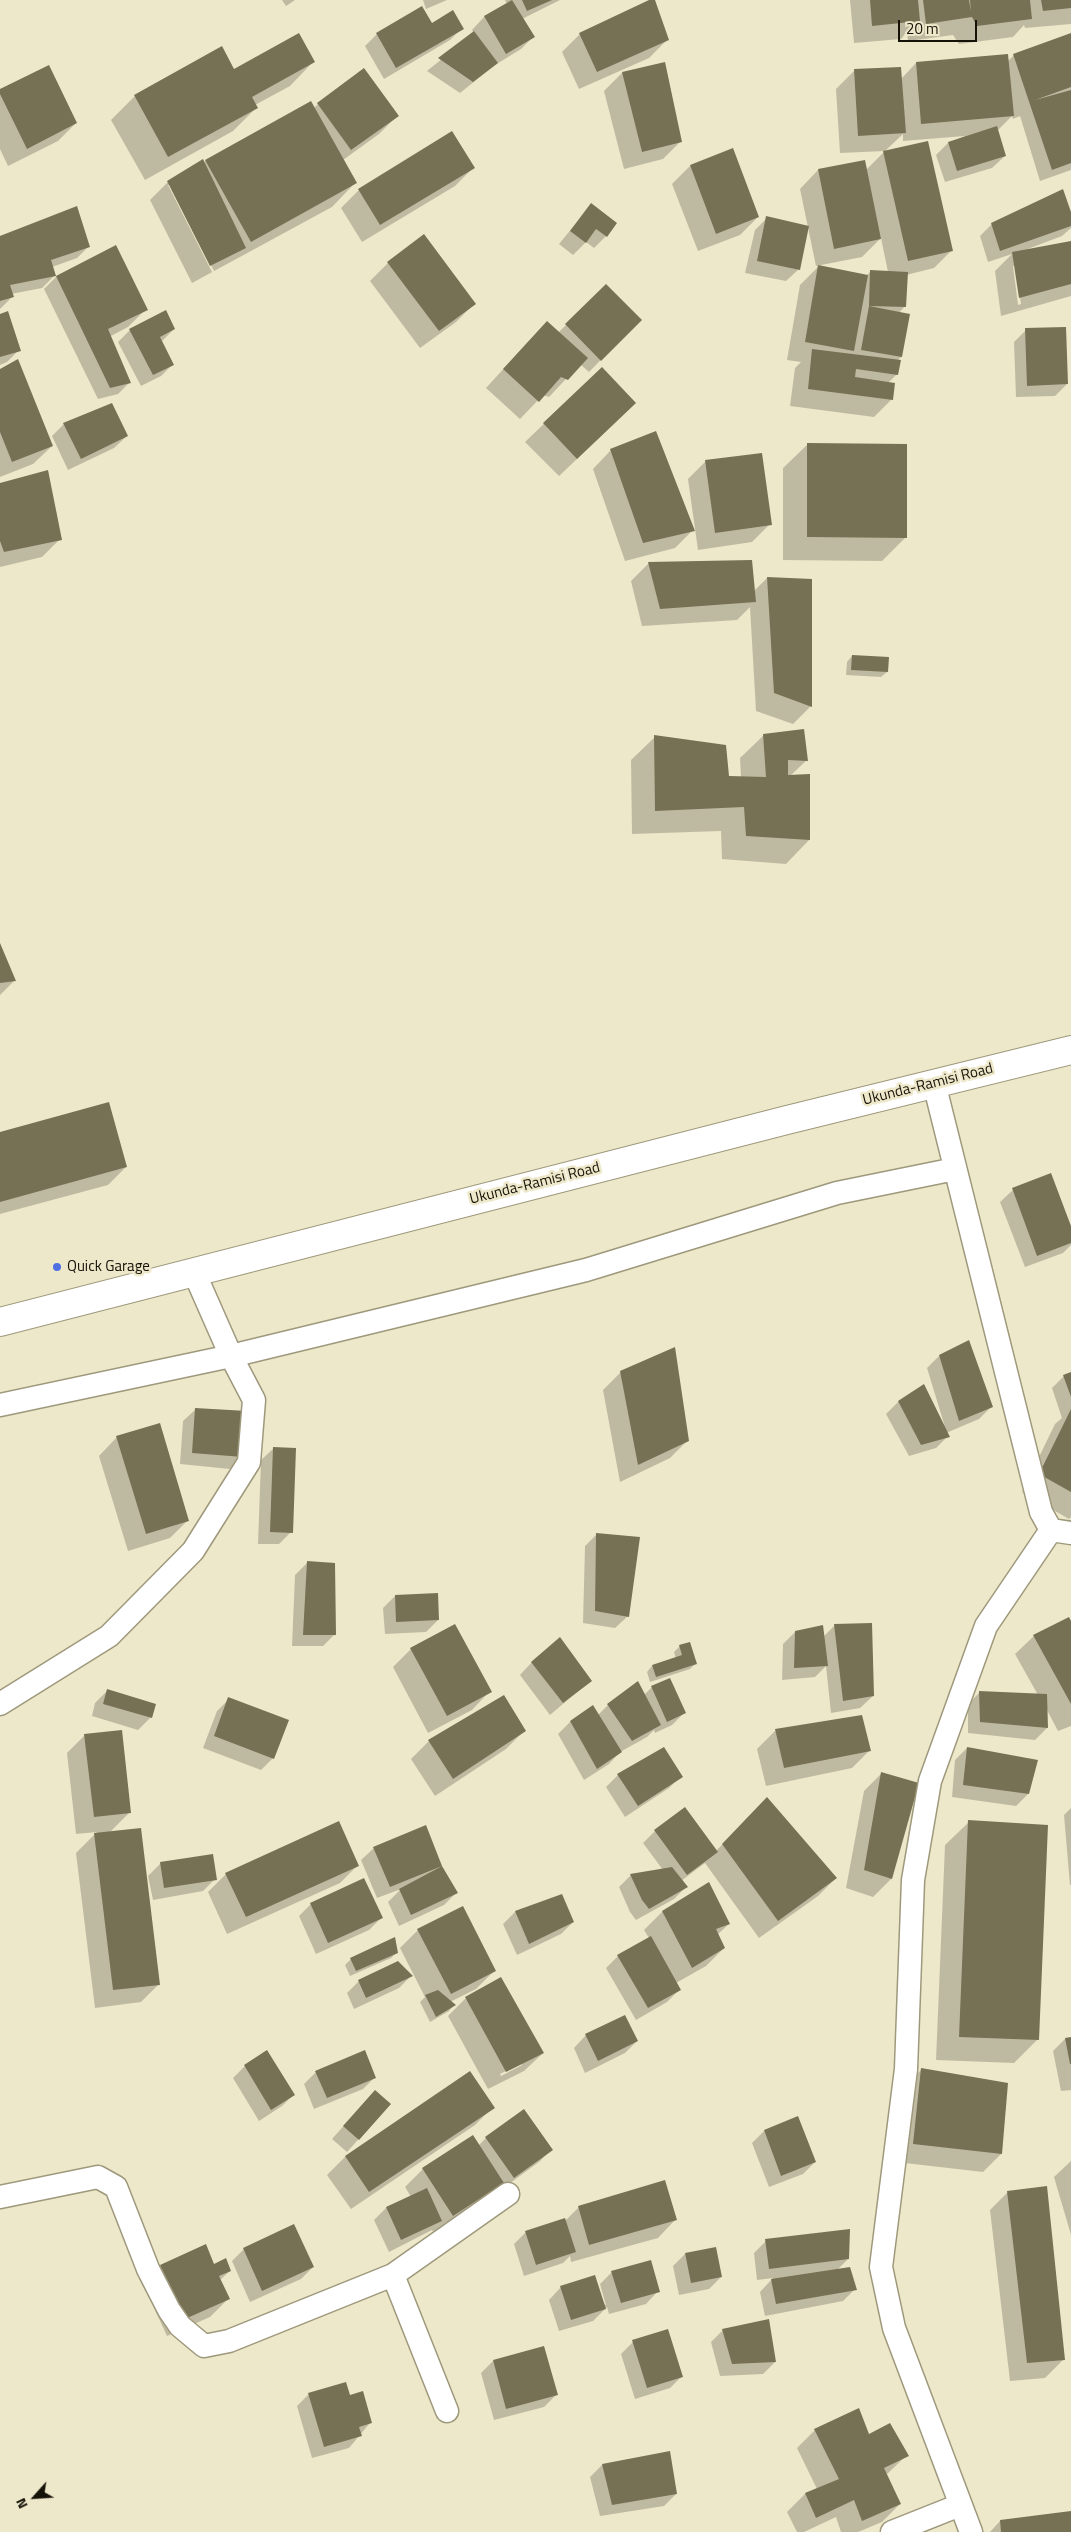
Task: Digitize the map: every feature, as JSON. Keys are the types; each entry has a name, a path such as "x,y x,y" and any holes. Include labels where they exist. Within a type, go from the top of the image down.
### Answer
{"highway":[{"name":"Ukunda-Ramisi Road","path":"0,1322 1071,1050"}],"street":[{"path":"934,1084 1041,1512 1061,1532 986,1626 930,1781 913,1880 906,2070 881,2268 894,2328 971,2532"},
{"path":"0,1404 231,1356 586,1270 838,1193 955,1169"},
{"path":"0,1704 109,1636 193,1551 249,1462 254,1400 231,1356 194,1272"},
{"path":"0,2197 98,2177 116,2186 148,2269 169,2310 180,2326 204,2346 229,2341 392,2275 508,2194"},
{"path":"392,2275 447,2411"},
{"path":"892,2532 960,2506"}],"building":[{"path":"512,0 535,37 506,54 484,16"},
{"path":"522,0 552,0 527,11"},
{"path":"649,0 655,0 669,40 597,72 579,33"},
{"path":"870,0 918,0 920,21 872,26"},
{"path":"923,0 969,0 971,12 970,0 1030,0 1032,19 977,26 972,17 926,24"},
{"path":"1041,0 1071,0 1071,8 1043,11"},
{"path":"422,6 432,23 453,10 464,29 396,68 376,33"},
{"path":"474,31 498,63 473,82 438,58"},
{"path":"299,33 315,62 252,97 258,108 168,157 134,95 222,46 234,69"},
{"path":"1071,33 1071,87 1035,100 1071,90 1071,163 1052,170 1013,54"},
{"path":"1008,54 1014,116 921,124 916,62"},
{"path":"665,62 682,142 642,152 622,72"},
{"path":"49,65 77,123 27,149 0,94 0,89"},
{"path":"901,67 906,133 858,136 854,69"},
{"path":"364,68 399,116 351,150 317,103"},
{"path":"311,101 357,183 251,242 205,160"},
{"path":"997,126 1006,156 957,171 948,142"},
{"path":"452,131 475,168 380,225 358,189"},
{"path":"928,141 953,251 908,261 883,151"},
{"path":"733,148 759,217 716,234 690,165"},
{"path":"203,159 246,248 210,266 167,181"},
{"path":"865,160 881,239 834,249 818,169"},
{"path":"1063,189 1071,212 1071,226 1000,251 991,223"},
{"path":"591,203 617,223 607,237 596,229 586,243 570,231"},
{"path":"77,206 90,247 51,260 56,276 10,285 14,297 0,301 0,236"},
{"path":"766,216 809,226 800,270 757,261"},
{"path":"424,234 476,304 439,331 387,262"},
{"path":"1071,241 1071,284 1019,298 1012,252"},
{"path":"116,245 148,310 108,329 131,383 110,388 56,276"},
{"path":"818,265 868,275 854,351 805,342"},
{"path":"870,270 908,272 906,307 869,306"},
{"path":"606,284 642,320 601,361 565,324"},
{"path":"869,306 910,314 902,357 861,350"},
{"path":"166,310 175,329 160,337 174,365 153,375 129,329"},
{"path":"8,311 21,351 0,357 0,314"},
{"path":"547,321 588,358 568,380 561,377 539,402 503,369"},
{"path":"1066,327 1068,384 1027,386 1025,328"},
{"path":"812,349 901,360 898,375 856,369 855,377 895,383 893,400 808,389"},
{"path":"18,359 53,446 12,462 0,432 0,369"},
{"path":"602,367 636,403 577,459 543,423"},
{"path":"112,403 128,436 81,459 63,423"},
{"path":"656,431 695,531 643,543 610,449"},
{"path":"807,443 907,444 907,538 807,537"},
{"path":"762,453 772,525 715,533 705,460"},
{"path":"48,470 62,540 4,552 0,541 0,483"},
{"path":"752,560 756,602 660,609 648,562"},
{"path":"767,577 812,579 812,707 774,693"},
{"path":"852,655 889,657 888,672 851,670"},
{"path":"804,729 808,761 788,760 788,775 810,774 810,840 746,836 744,807 655,811 654,735 726,745 729,776 766,777 763,734"},
{"path":"0,943 16,981 0,983"},
{"path":"109,1102 127,1167 0,1202 0,1132"},
{"path":"1051,1173 1071,1226 1071,1243 1037,1256 1012,1188"},
{"path":"969,1340 993,1407 959,1421 939,1355"},
{"path":"675,1347 689,1441 638,1465 620,1371"},
{"path":"1071,1372 1071,1397 1063,1375"},
{"path":"924,1384 950,1437 921,1445 898,1401"},
{"path":"195,1408 247,1411 243,1457 192,1453"},
{"path":"1071,1409 1071,1492 1039,1474"},
{"path":"160,1423 189,1521 146,1534 116,1436"},
{"path":"273,1447 296,1448 293,1533 270,1532"},
{"path":"596,1533 640,1537 629,1617 595,1611"},
{"path":"307,1561 335,1563 336,1635 303,1635"},
{"path":"438,1593 439,1620 396,1622 395,1595"},
{"path":"1069,1617 1071,1621 1071,1704 1033,1635"},
{"path":"872,1623 874,1696 843,1701 834,1624"},
{"path":"455,1624 492,1692 447,1716 410,1648"},
{"path":"823,1625 828,1666 794,1668 795,1631"},
{"path":"560,1637 592,1681 563,1703 531,1662"},
{"path":"690,1642 697,1664 656,1677 652,1665 682,1655 679,1645"},
{"path":"670,1678 686,1713 667,1722 651,1686"},
{"path":"638,1681 661,1725 632,1741 607,1704"},
{"path":"107,1689 156,1704 152,1718 103,1704"},
{"path":"979,1691 1047,1694 1048,1728 980,1722"},
{"path":"504,1695 526,1731 453,1779 428,1740"},
{"path":"228,1697 289,1720 274,1759 214,1736"},
{"path":"593,1705 622,1752 597,1769 570,1721"},
{"path":"862,1715 871,1751 784,1768 775,1729"},
{"path":"122,1730 131,1813 94,1817 84,1734"},
{"path":"664,1747 683,1777 638,1806 617,1774"},
{"path":"967,1747 1038,1760 1029,1794 963,1785"},
{"path":"881,1772 919,1783 892,1879 864,1870"},
{"path":"767,1797 837,1878 778,1921 722,1844"},
{"path":"685,1807 718,1852 687,1875 654,1830"},
{"path":"968,1820 1048,1825 1039,2040 959,2037"},
{"path":"339,1821 359,1866 246,1917 225,1873"},
{"path":"426,1825 442,1866 390,1887 373,1847"},
{"path":"141,1828 160,1985 113,1990 94,1833"},
{"path":"213,1854 217,1880 164,1888 160,1862"},
{"path":"442,1866 458,1893 411,1915 399,1889"},
{"path":"672,1867 688,1887 649,1909 642,1900 630,1874"},
{"path":"364,1878 383,1918 328,1943 310,1903"},
{"path":"709,1882 730,1924 716,1929 725,1948 692,1968 662,1911"},
{"path":"562,1894 574,1922 529,1944 515,1911"},
{"path":"463,1906 496,1971 451,1994 417,1929"},
{"path":"651,1936 681,1990 648,2008 617,1955"},
{"path":"395,1937 398,1953 356,1971 350,1958"},
{"path":"398,1961 413,1976 366,1998 358,1980"},
{"path":"501,1977 544,2053 506,2072 465,1997"},
{"path":"438,1990 456,2005 436,2017 425,1995"},
{"path":"625,2015 638,2041 598,2061 585,2034"},
{"path":"1071,2037 1071,2064 1070,2064 1065,2038"},
{"path":"267,2050 295,2095 271,2110 244,2065"},
{"path":"365,2050 376,2078 327,2098 315,2071"},
{"path":"921,2068 1008,2083 1002,2154 913,2144"},
{"path":"470,2071 495,2108 369,2192 345,2156"},
{"path":"375,2090 391,2104 359,2140 343,2126"},
{"path":"524,2109 553,2150 514,2178 485,2137"},
{"path":"798,2116 816,2162 781,2176 764,2130"},
{"path":"473,2135 504,2183 453,2216 422,2168"},
{"path":"665,2180 677,2220 589,2245 578,2206"},
{"path":"1047,2186 1065,2360 1027,2363 1007,2191"},
{"path":"427,2188 442,2221 401,2240 386,2207"},
{"path":"565,2218 576,2252 536,2265 525,2231"},
{"path":"294,2224 314,2267 262,2291 243,2248"},
{"path":"850,2229 849,2259 769,2269 765,2239"},
{"path":"206,2244 214,2264 226,2258 231,2271 219,2276 230,2299 185,2319 160,2265"},
{"path":"716,2247 722,2277 691,2283 685,2253"},
{"path":"651,2260 660,2292 621,2303 611,2271"},
{"path":"850,2267 857,2290 776,2304 771,2279"},
{"path":"595,2275 606,2309 571,2320 560,2286"},
{"path":"769,2319 776,2362 732,2364 722,2329"},
{"path":"668,2329 683,2377 647,2388 632,2340"},
{"path":"544,2346 558,2395 506,2409 493,2360"},
{"path":"346,2382 350,2395 363,2391 372,2423 359,2427 362,2436 324,2447 308,2393"},
{"path":"859,2408 869,2434 890,2423 909,2456 884,2468 901,2504 862,2521 854,2500 816,2518 805,2493 839,2479 814,2429"},
{"path":"670,2451 677,2494 612,2505 602,2464"},
{"path":"1071,2511 1071,2532 1001,2532 1000,2520"}],"place":[{"name":"Quick Garage","path":"57,1267"}]}
